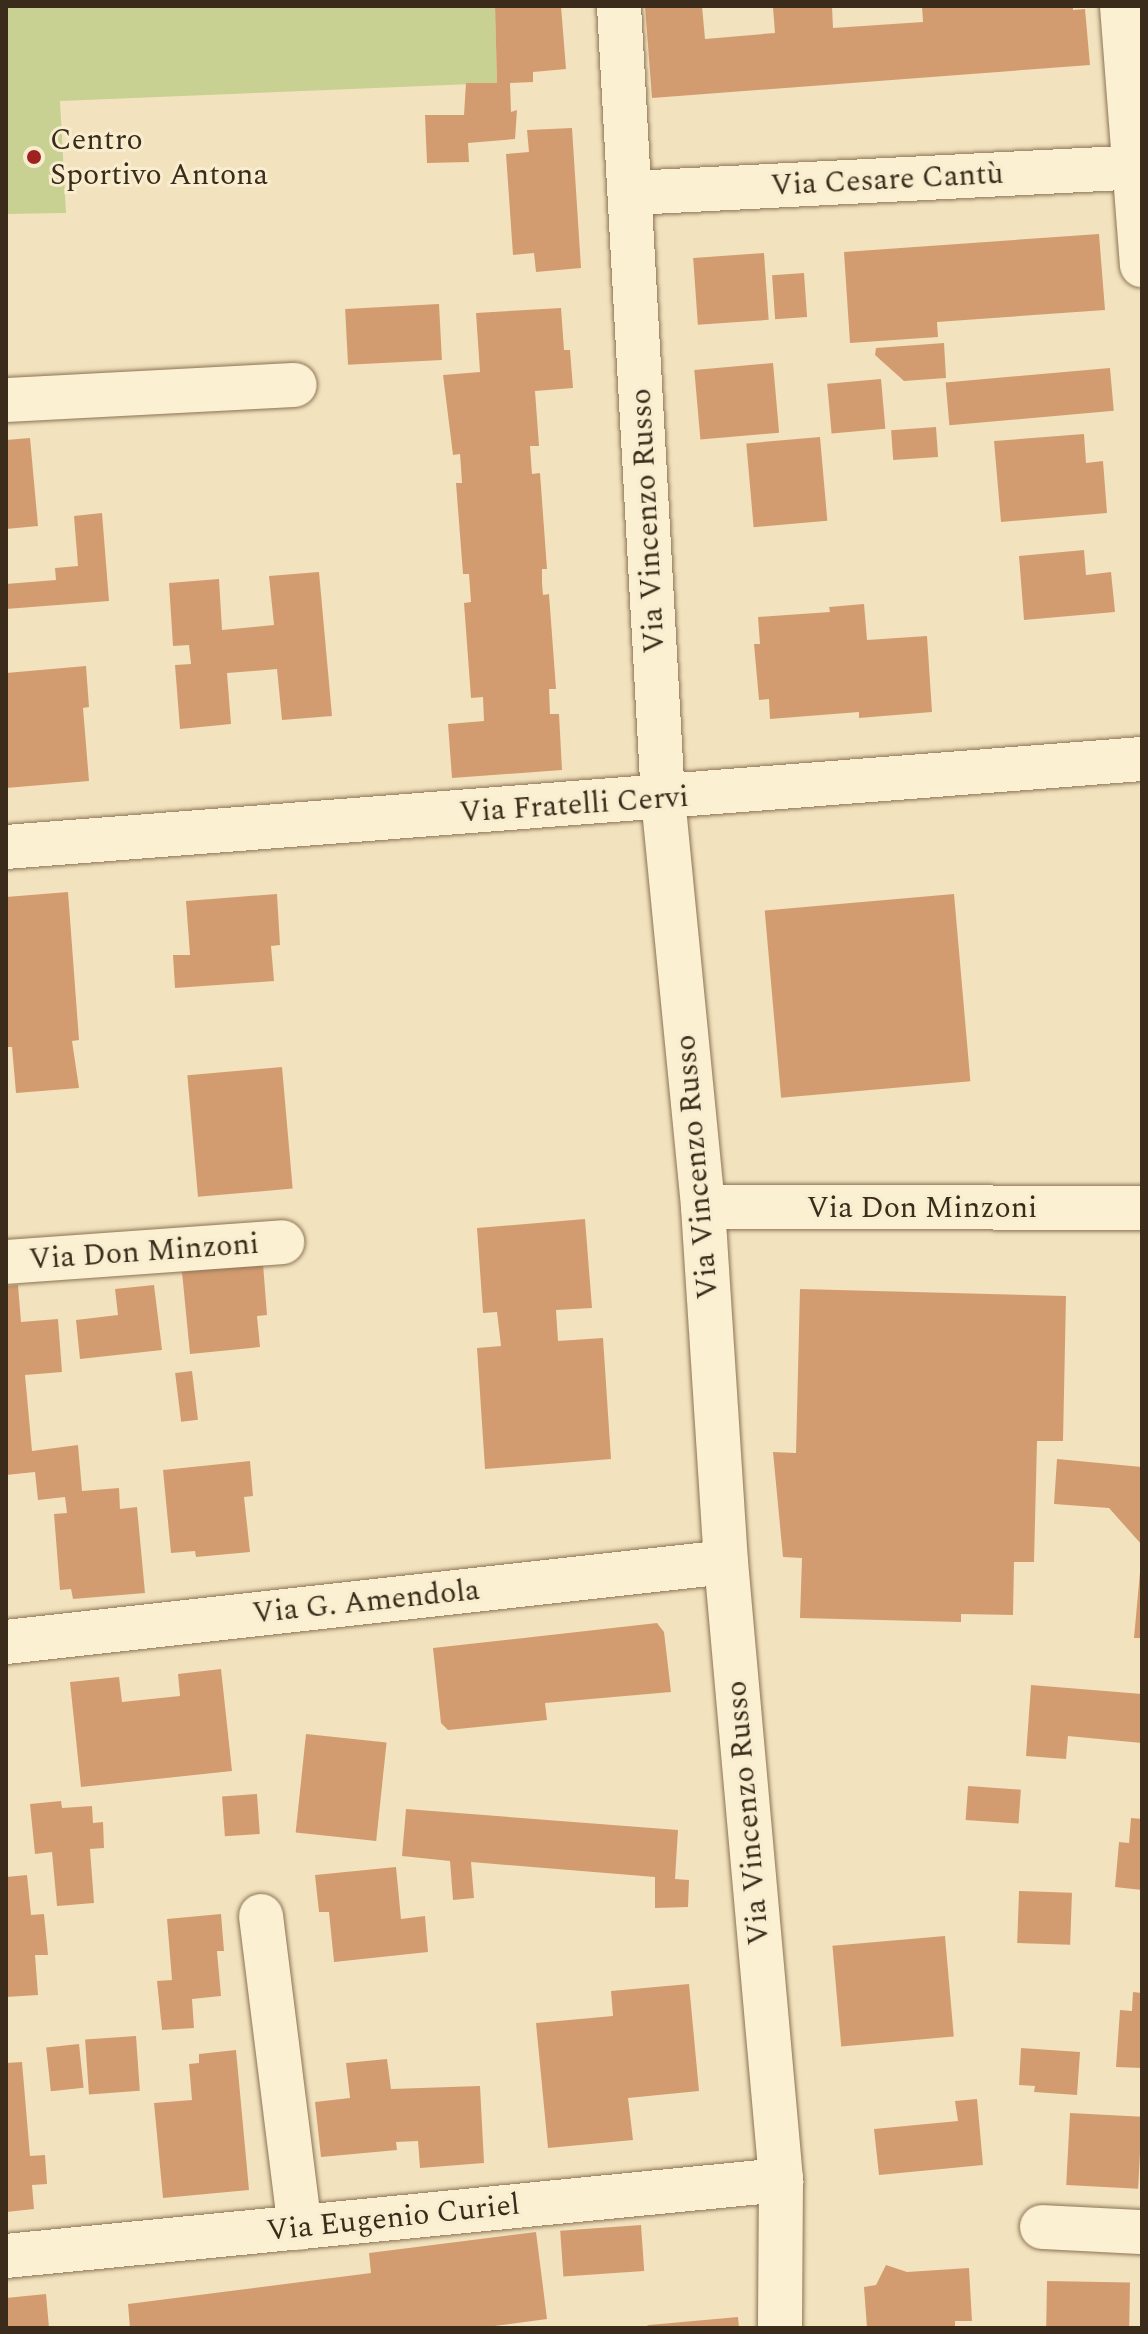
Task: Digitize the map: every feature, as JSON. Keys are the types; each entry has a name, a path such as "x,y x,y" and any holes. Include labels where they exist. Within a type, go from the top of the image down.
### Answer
{"street":[{"name":"Via Vincenzo Russo","path":"619,6 632,193 663,798 703,1207 726,1562 781,2180 780,2328"},
{"path":"1122,6 1138,167 1142,265"},
{"name":"Via Cesare Cantù","path":"632,193 1138,167"},
{"path":"6,400 295,385"},
{"name":"Via Fratelli Cervi","path":"6,847 1142,759"},
{"name":"Via Don Minzoni","path":"703,1207 1142,1208"},
{"name":"Via Don Minzoni","path":"6,1262 282,1242"},
{"name":"Via G. Amendola","path":"6,1642 726,1562"},
{"path":"261,1916 300,2228"},
{"name":"Via Eugenio Curiel","path":"6,2256 781,2180"},
{"path":"1042,2227 1142,2232"}],"green space":[{"name":"Centro Sportivo Antona","path":"6,6 495,6 497,83 60,101 66,213 6,214"}],"building":[{"path":"495,6 561,6 566,69 533,72 533,82 510,83 511,112 517,110 515,139 468,143 469,162 427,163 425,115 464,115 466,83 497,83"},
{"path":"645,6 702,6 705,39 775,33 773,8 832,6 833,28 923,22 922,6 1073,6 1073,10 1085,9 1090,65 652,98"},
{"path":"572,128 581,268 536,272 534,253 513,255 506,154 529,152 527,130"},
{"path":"1099,234 1105,310 937,322 938,337 850,343 844,252"},
{"path":"764,253 769,320 698,325 693,258"},
{"path":"804,273 807,317 775,319 772,275"},
{"path":"439,304 442,360 348,365 345,309"},
{"path":"561,308 564,350 570,350 573,388 535,391 539,446 530,446 532,474 540,473 547,569 542,569 542,583 543,595 549,594 556,689 549,689 550,714 559,714 562,770 452,778 448,724 484,721 483,697 471,698 464,603 471,602 469,574 463,574 456,483 462,483 460,454 453,455 443,375 480,372 476,313"},
{"path":"944,343 946,378 904,381 875,355 876,348"},
{"path":"773,363 779,433 700,440 694,370"},
{"path":"1110,368 1114,411 949,425 946,382"},
{"path":"881,379 885,429 832,434 827,384"},
{"path":"936,427 938,457 893,460 891,430"},
{"path":"1084,434 1086,463 1103,461 1107,513 1001,522 994,441"},
{"path":"820,437 827,521 754,527 746,443"},
{"path":"30,438 38,526 6,529 6,440"},
{"path":"102,513 109,601 6,609 6,584 56,580 55,568 78,566 74,516"},
{"path":"1084,550 1086,575 1111,572 1115,612 1024,620 1019,556"},
{"path":"319,572 332,716 282,720 277,669 227,673 231,724 180,729 175,665 191,664 189,645 173,646 169,583 219,579 222,630 274,625 269,576"},
{"path":"864,604 867,640 927,636 932,712 859,718 859,712 770,719 769,699 759,700 754,644 760,644 758,617 830,612 829,607"},
{"path":"86,666 89,707 83,708 89,781 6,788 6,673"},
{"path":"68,892 79,1040 72,1041 79,1088 16,1093 12,1047 6,1047 6,897"},
{"path":"277,894 280,945 271,946 274,981 175,988 173,955 190,955 186,901"},
{"path":"954,894 970,1081 781,1098 765,911"},
{"path":"282,1067 293,1189 198,1197 187,1075"},
{"path":"585,1219 592,1308 556,1310 558,1341 603,1338 611,1459 485,1469 477,1348 501,1346 497,1312 483,1313 477,1228"},
{"path":"263,1264 267,1315 257,1316 260,1347 190,1354 182,1272"},
{"path":"18,1285 21,1322 58,1319 62,1372 25,1375 32,1451 78,1445 82,1491 119,1488 120,1509 137,1507 145,1593 73,1599 71,1589 60,1590 54,1514 67,1513 65,1497 38,1500 35,1472 6,1475 6,1286"},
{"path":"154,1285 162,1350 80,1359 76,1320 118,1315 115,1289"},
{"path":"800,1289 1066,1296 1063,1441 1037,1441 1034,1562 1014,1562 1013,1615 961,1614 961,1622 800,1618 802,1558 783,1557 773,1452 796,1453"},
{"path":"192,1371 198,1420 181,1422 175,1373"},
{"path":"1057,1459 1142,1467 1142,1545 1109,1508 1054,1504"},
{"path":"250,1461 253,1496 244,1497 250,1552 196,1557 195,1551 171,1553 163,1470"},
{"path":"1140,1572 1142,1638 1134,1638"},
{"path":"657,1623 664,1632 671,1692 545,1703 547,1720 448,1730 441,1723 433,1648"},
{"path":"221,1669 232,1771 81,1787 70,1682 119,1677 122,1702 180,1696 178,1674"},
{"path":"1031,1685 1142,1694 1142,1743 1068,1736 1066,1759 1026,1756"},
{"path":"306,1734 387,1742 376,1841 296,1832"},
{"path":"968,1786 1021,1790 1018,1824 966,1820"},
{"path":"257,1794 260,1834 225,1836 222,1796"},
{"path":"61,1801 62,1808 92,1806 93,1823 103,1822 104,1848 90,1849 94,1903 57,1906 52,1852 35,1854 30,1804"},
{"path":"406,1809 678,1830 675,1879 689,1880 688,1907 655,1908 655,1877 471,1862 474,1898 453,1900 450,1861 402,1856"},
{"path":"1131,1818 1142,1819 1142,1890 1115,1887 1119,1842 1129,1843"},
{"path":"396,1867 401,1919 425,1916 428,1952 334,1962 329,1912 319,1912 315,1875"},
{"path":"27,1875 31,1915 44,1914 48,1955 35,1955 38,1995 6,1997 6,1877"},
{"path":"1019,1891 1072,1893 1070,1945 1017,1943"},
{"path":"221,1914 224,1951 217,1951 221,1996 192,1999 194,2028 162,2030 157,1981 172,1980 167,1919"},
{"path":"945,1936 954,2037 841,2046 832,1946"},
{"path":"689,1984 699,2091 628,2098 633,2140 548,2148 536,2023 613,2016 611,1991"},
{"path":"1133,1992 1142,1993 1142,2068 1116,2067 1120,2010 1132,2011"},
{"path":"136,2036 140,2091 89,2094 85,2040"},
{"path":"79,2044 84,2088 51,2091 46,2047"},
{"path":"1021,2048 1080,2052 1077,2095 1034,2092 1035,2086 1019,2085"},
{"path":"236,2050 249,2190 163,2198 154,2103 192,2100 189,2064 199,2063 199,2054"},
{"path":"387,2059 391,2089 480,2086 484,2163 420,2168 418,2141 396,2142 397,2150 321,2157 315,2102 350,2098 346,2063"},
{"path":"22,2062 30,2156 45,2155 47,2184 32,2185 34,2209 6,2212 6,2063"},
{"path":"977,2099 983,2165 879,2175 874,2129 958,2121 955,2101"},
{"path":"1070,2113 1142,2117 1138,2189 1066,2185"},
{"path":"641,2225 644,2271 563,2277 560,2231"},
{"path":"536,2232 547,2319 479,2328 130,2328 128,2304 371,2273 369,2253"},
{"path":"886,2265 907,2272 969,2268 972,2321 955,2321 955,2328 867,2328 864,2287 876,2285"},
{"path":"1047,2281 1130,2282 1129,2328 1046,2328"},
{"path":"46,2294 49,2328 6,2328 6,2298"},
{"path":"738,2317 739,2328 641,2328 649,2325"}],"place":[{"name":"Centro Sportivo Antona","path":"34,157"}]}
